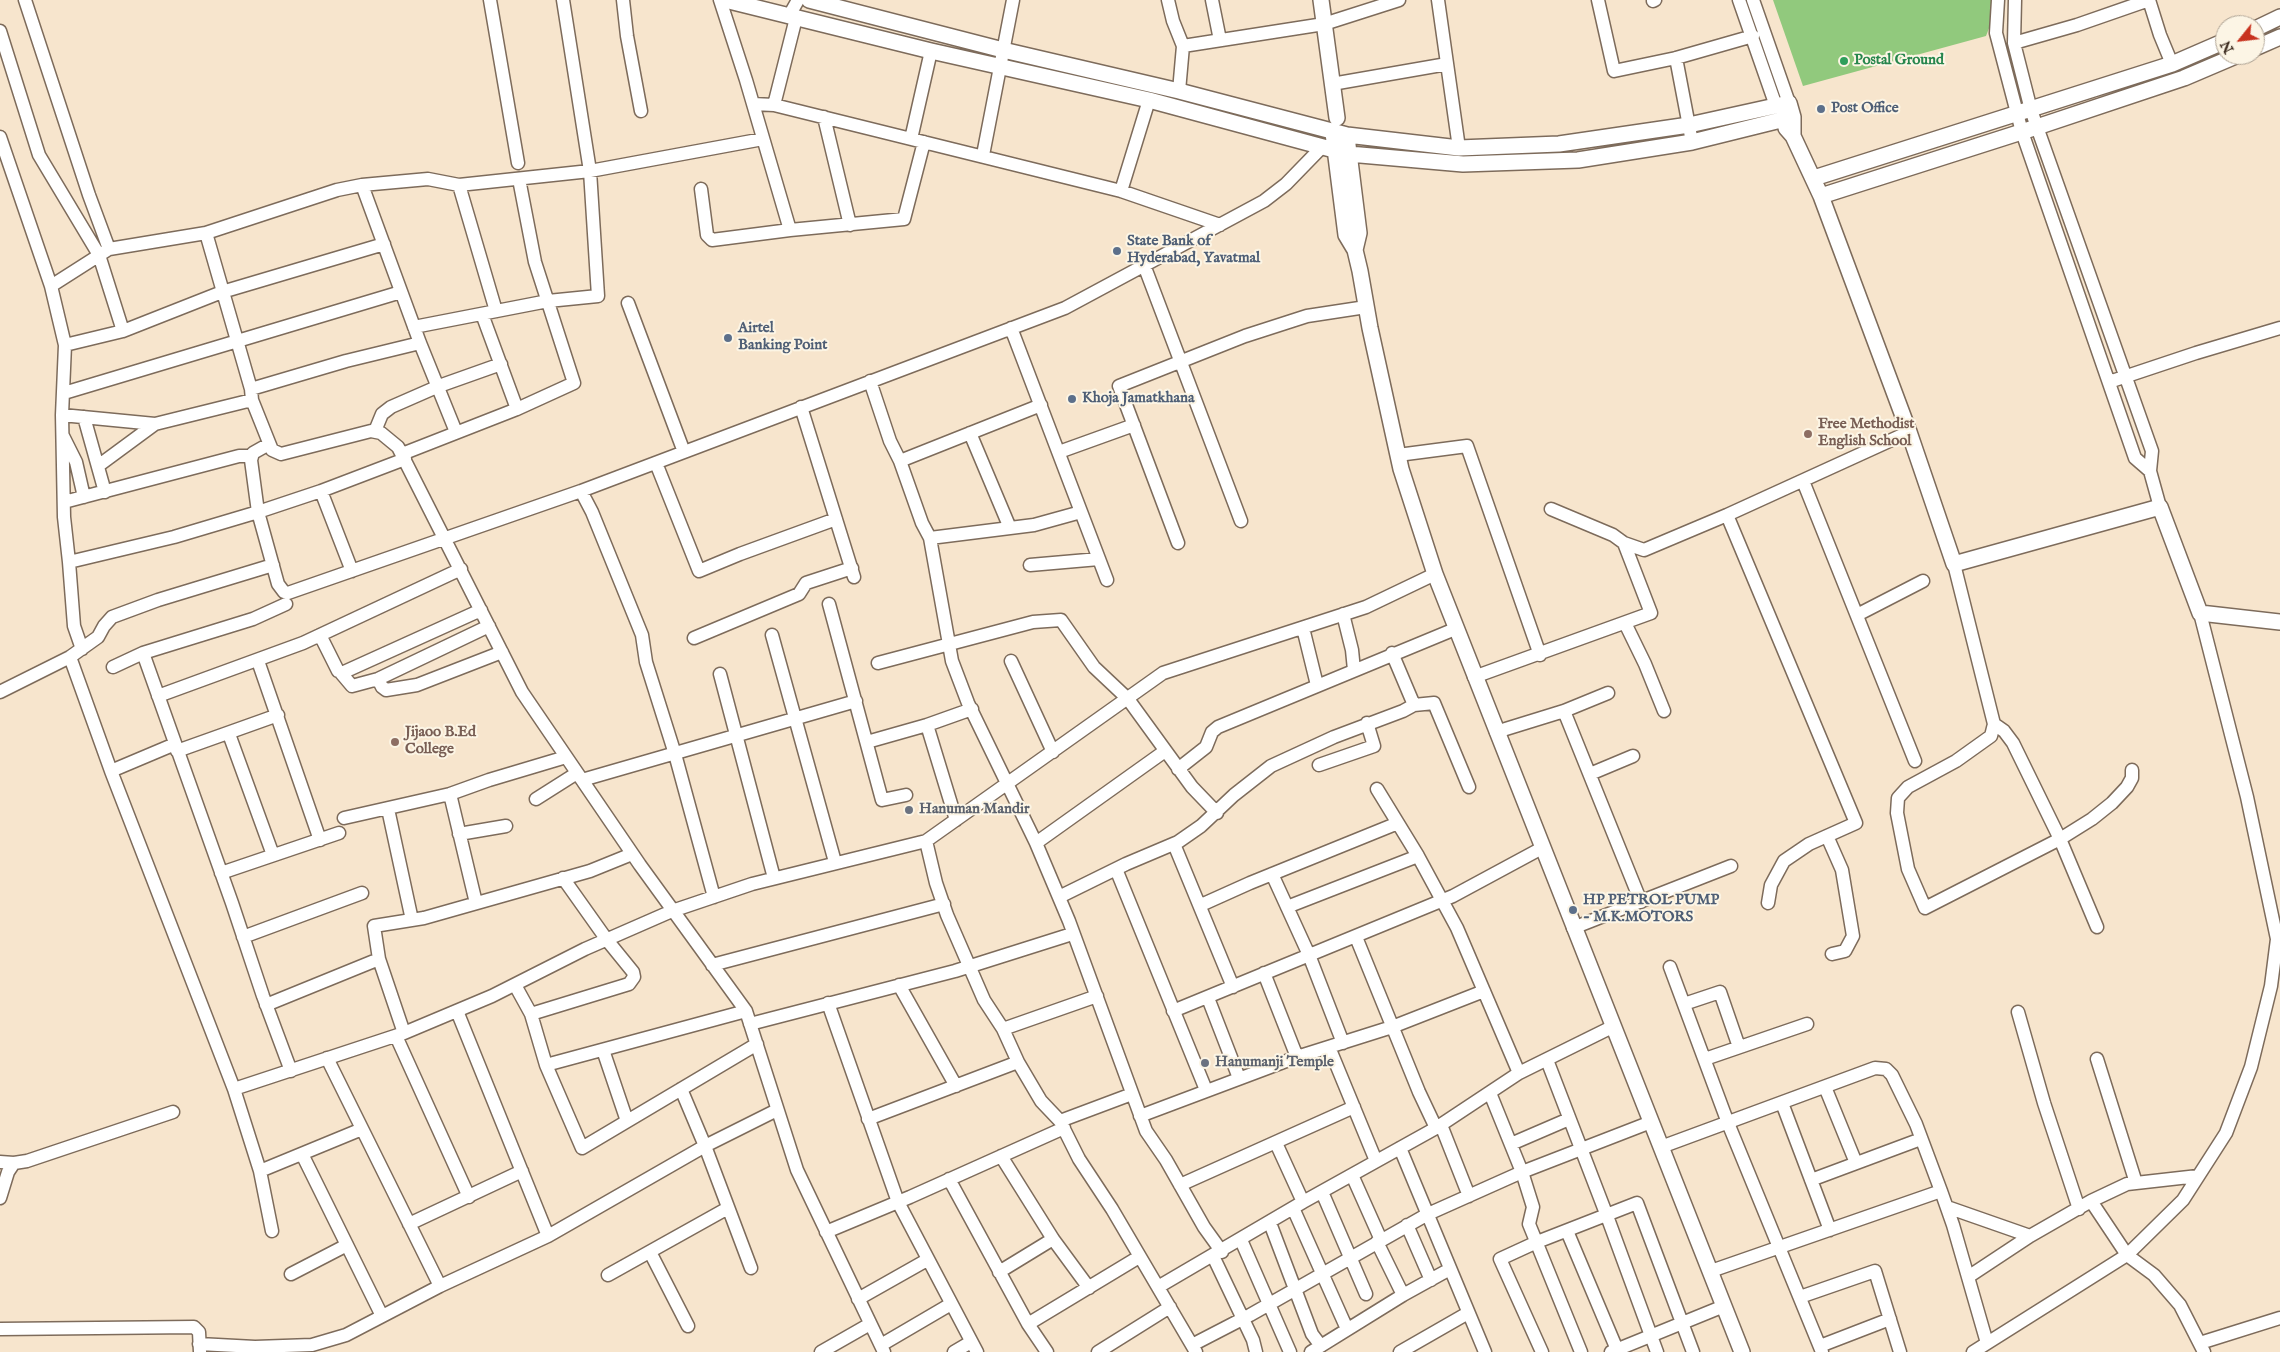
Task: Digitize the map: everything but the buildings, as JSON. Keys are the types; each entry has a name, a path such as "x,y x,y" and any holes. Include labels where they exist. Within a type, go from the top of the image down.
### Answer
{"main road":[{"path":"725,0 931,51 1149,100 1335,151 1463,164 1578,160 1692,142 1784,111"},
{"path":"810,0 1003,50 1339,128 1459,148 1567,144 1784,111"},
{"path":"1321,0 1339,128 1335,151 1359,233 1355,250 1398,455 1435,574 1612,1027 1742,1352"},
{"path":"2265,24 2280,17"},
{"path":"2265,44 2280,37"},
{"path":"1814,178 2172,64 2215,45"},
{"path":"1821,196 2038,127 2184,78 2215,65"},
{"path":"1784,111 1793,136 1821,196 1909,432 1954,564 2160,507 2200,614 2280,622"}],"street":[{"path":"25,0 89,195 123,331"},
{"path":"490,0 518,163"},
{"path":"414,327 548,301 595,297 599,294 590,171 563,0"},
{"path":"623,0 627,36 641,111"},
{"path":"720,0 790,230"},
{"path":"774,105 798,0"},
{"path":"983,155 1013,0"},
{"path":"1168,0 1173,21 1183,46 1179,91"},
{"path":"1212,0 1220,40"},
{"path":"1183,46 1324,24 1365,5 1399,0"},
{"path":"1438,0 1459,148"},
{"path":"1598,0 1614,71 1676,58 1753,36"},
{"path":"1739,0 1784,111"},
{"path":"1753,0 1784,111"},
{"path":"1998,0 1996,33 2024,112 2038,127 2152,451 2150,471 2160,507"},
{"path":"2015,0 2014,43 2024,112 2022,132 2135,458 2150,471"},
{"path":"2014,43 2077,25 2149,0 2172,64"},
{"path":"0,31 43,163 104,252"},
{"path":"701,189 707,235 712,240 904,219 931,51"},
{"path":"1676,58 1692,142"},
{"path":"1332,84 1447,64"},
{"path":"1121,191 1149,100"},
{"path":"753,104 774,105 983,155 1121,191 1220,225"},
{"path":"824,117 850,225"},
{"path":"0,137 51,286 65,345 62,415 64,502 74,626 82,649"},
{"path":"51,286 104,252 206,233 337,190 362,185 428,179 459,185 590,171 763,139"},
{"path":"252,456 258,512 278,584 284,592 288,593 581,491 1064,308 1264,202 1286,184 1335,151"},
{"path":"69,562 174,537 321,491 574,383 535,262 519,179"},
{"path":"362,185 420,343 456,432"},
{"path":"459,185 496,311"},
{"path":"206,233 251,395 272,450 281,454 361,432 381,433 391,440 403,457 446,539 522,692 672,911 746,1011 797,1170 883,1349 951,1304"},
{"path":"65,345 123,331 222,292 384,244"},
{"path":"1144,265 1182,360 1241,521"},
{"path":"64,392 401,292"},
{"path":"628,303 684,452"},
{"path":"1178,543 1119,386 1182,360 1307,316 1366,307"},
{"path":"482,314 517,408"},
{"path":"1011,328 1107,580"},
{"path":"2109,382 2280,328"},
{"path":"98,466 155,424 251,395 346,361 420,343"},
{"path":"375,432 380,418 387,410 439,386 501,364"},
{"path":"870,381 890,441 900,461 922,523 930,538 952,662 972,709 1036,843 1097,996 1146,1131 1180,1185 1218,1254 1242,1319 1253,1340 1256,1352"},
{"path":"900,461 1041,405"},
{"path":"694,638 798,594 806,583 853,572 801,407"},
{"path":"62,415 155,424"},
{"path":"84,417 105,492"},
{"path":"1059,452 1134,425"},
{"path":"1551,509 1613,535 1624,543 1644,550 1727,515 1909,432"},
{"path":"970,433 1010,528"},
{"path":"63,436 76,462 84,497"},
{"path":"64,502 239,456 252,456 269,444"},
{"path":"1398,455 1467,446 1540,655"},
{"path":"656,463 699,571 836,519"},
{"path":"1803,481 1915,761"},
{"path":"321,491 352,571"},
{"path":"581,491 592,512 642,635 646,662 675,754 714,897"},
{"path":"930,538 1034,525 1081,512"},
{"path":"1727,515 1856,823 1809,844 1784,861 1771,885 1768,903"},
{"path":"1474,677 1540,655 1652,613 1624,543"},
{"path":"1030,565 1099,558"},
{"path":"1954,564 1962,604 1994,724 1991,736 1956,761 1908,787 1898,798 1897,813 1908,869 1925,908 2060,839 2092,819 2112,803 2127,786 2132,778 2132,770"},
{"path":"0,692 70,657 98,637 107,621 123,612 273,565"},
{"path":"158,696 287,650 461,569"},
{"path":"234,1089 400,1035 515,985 672,911 774,878 926,841 1163,673 1366,607 1435,574"},
{"path":"1857,615 1923,581"},
{"path":"113,667 143,653 254,618 286,604"},
{"path":"829,604 882,800 906,795"},
{"path":"341,673 481,610"},
{"path":"1343,614 1352,650 1354,670"},
{"path":"1973,1352 2127,1255 2184,1200 2226,1133 2252,1067 2271,986 2277,926 2247,797 2200,614"},
{"path":"878,663 949,646 1033,622 1060,620 1094,667 1128,699 1192,787 1217,813"},
{"path":"1625,623 1649,672 1664,711"},
{"path":"320,635 341,673 352,686 378,679 489,626"},
{"path":"1303,628 1317,685"},
{"path":"1178,769 1206,747 1212,732 1218,727 1392,653 1455,629"},
{"path":"772,635 835,862"},
{"path":"378,679 386,690 417,685 502,652"},
{"path":"143,653 266,1005 291,1071"},
{"path":"1392,653 1414,704"},
{"path":"70,657 111,771 234,1089 260,1171 272,1231"},
{"path":"258,660 320,840"},
{"path":"1011,661 1054,752"},
{"path":"720,674 774,878"},
{"path":"1496,732 1564,712 1608,693"},
{"path":"536,798 580,777 675,754 856,701"},
{"path":"1058,897 1174,844 1217,813 1234,795 1271,766 1334,736 1403,711 1414,704 1434,703 1469,786"},
{"path":"867,742 927,725 972,709"},
{"path":"1564,712 1641,902"},
{"path":"111,771 176,748 229,734 278,715"},
{"path":"1319,765 1374,746 1367,723"},
{"path":"1994,724 2004,731 2014,743 2060,839 2097,927"},
{"path":"927,725 956,820"},
{"path":"229,734 273,855"},
{"path":"1036,843 1165,751"},
{"path":"1590,774 1633,756"},
{"path":"344,818 388,810 450,794 566,757"},
{"path":"1377,789 1418,856 1457,928 1519,1073"},
{"path":"450,794 476,903"},
{"path":"388,810 412,920"},
{"path":"1201,906 1272,874 1398,823"},
{"path":"459,834 506,826"},
{"path":"221,873 340,833"},
{"path":"1827,836 1842,870 1853,936 1845,951 1832,954"},
{"path":"926,841 929,858 944,904 968,966 984,1000 1003,1029 1018,1062 1041,1101 1062,1125 1079,1159 1194,1348 1428,1214 1522,1172 1650,1122"},
{"path":"1174,844 1233,986"},
{"path":"1173,1011 1442,900 1542,848"},
{"path":"469,1197 400,1035 379,959 374,926 412,920 476,903 590,871 632,854"},
{"path":"1287,907 1418,856"},
{"path":"1573,928 1731,866"},
{"path":"1116,869 1206,1090"},
{"path":"1272,874 1309,955 1343,1042"},
{"path":"531,1014 629,984 633,981 633,972 607,940 563,878"},
{"path":"243,937 362,893"},
{"path":"712,965 944,904"},
{"path":"750,1024 968,966 1072,934"},
{"path":"1356,936 1392,1027 1439,1126 1469,1196"},
{"path":"266,1005 379,959"},
{"path":"1670,967 1728,1123 1821,1349 1890,1319"},
{"path":"1264,973 1298,1057"},
{"path":"515,985 531,1014 546,1065 582,1148 757,1044"},
{"path":"900,985 956,1086"},
{"path":"1140,1116 1298,1057 1392,1027 1484,991"},
{"path":"1684,1004 1720,992 1739,1047"},
{"path":"1003,1029 1097,996"},
{"path":"1208,998 1239,1078"},
{"path":"828,1003 898,1202 974,1347 954,1352"},
{"path":"457,1011 548,1236"},
{"path":"546,1065 746,1011"},
{"path":"2018,1012 2044,1103 2079,1209"},
{"path":"1705,1059 1807,1024"},
{"path":"1158,1287 1218,1254 1298,1205 1439,1126 1519,1073 1612,1027"},
{"path":"1329,1047 1376,1162"},
{"path":"603,1050 627,1121"},
{"path":"327,1058 440,1286"},
{"path":"2097,1059 2136,1183"},
{"path":"1547,1060 1657,1352"},
{"path":"868,1119 1018,1062"},
{"path":"1661,1147 1875,1068 1886,1069 1892,1075 1921,1139 1947,1207 1987,1343"},
{"path":"1825,1087 1856,1163"},
{"path":"681,1089 705,1146 751,1268"},
{"path":"1490,1093 1522,1172 1533,1207 1529,1224 1581,1352"},
{"path":"826,1232 1000,1156 1062,1125 1132,1094"},
{"path":"1782,1103 1830,1230"},
{"path":"1180,1185 1354,1108"},
{"path":"0,1329 194,1327 199,1332 199,1348 314,1348 346,1335 440,1286 548,1236 705,1146 777,1110"},
{"path":"0,1162 14,1163 27,1161 173,1112"},
{"path":"1511,1144 1569,1119"},
{"path":"260,1171 362,1129"},
{"path":"1811,1180 1921,1139"},
{"path":"1276,1143 1322,1274 1347,1329"},
{"path":"1400,1148 1485,1352"},
{"path":"302,1154 382,1316"},
{"path":"1000,1156 1054,1239 1089,1288"},
{"path":"0,1198 8,1172 14,1163"},
{"path":"409,1224 522,1171"},
{"path":"1352,1175 1403,1295"},
{"path":"1968,1277 2030,1236 2090,1201 2127,1184 2198,1176"},
{"path":"949,1179 1028,1324 1046,1352"},
{"path":"1711,1271 1941,1191"},
{"path":"1322,1192 1366,1294"},
{"path":"2090,1201 2127,1255 2154,1275 2180,1305 2202,1348 2280,1318"},
{"path":"1542,1352 1500,1259 1537,1242 1637,1203 1693,1352"},
{"path":"1947,1207 2030,1236"},
{"path":"608,1275 728,1208"},
{"path":"1270,1223 1316,1349 1403,1295 1450,1269"},
{"path":"1407,1225 1431,1280"},
{"path":"1567,1231 1615,1351 1724,1306"},
{"path":"999,1272 1054,1239"},
{"path":"1241,1240 1290,1352"},
{"path":"291,1274 347,1245"},
{"path":"650,1252 688,1326"},
{"path":"1028,1324 1140,1257"},
{"path":"858,1298 927,1260"},
{"path":"1800,1297 1875,1271 1900,1352"},
{"path":"1098,1352 1112,1348 1170,1307"},
{"path":"1400,1352 1468,1313"},
{"path":"821,1352 870,1324"}],"green space":[{"name":"Postal Ground","path":"1773,0 1996,0 1997,8 1986,36 1803,86"}],"place":[{"name":"Postal Ground","path":"1844,61"},
{"name":"Post Office","path":"1821,109"},
{"name":"State Bank of Hyderabad, Yavatmal","path":"1117,251"},
{"name":"Airtel Banking Point","path":"728,338"},
{"name":"Khoja Jamatkhana","path":"1072,399"},
{"name":"Free Methodist English School","path":"1808,434"},
{"name":"Jijaoo B.Ed College","path":"395,742"},
{"name":"Hanuman Mandir","path":"909,810"},
{"name":"HP PETROL PUMP - M.K.MOTORS","path":"1573,910"},
{"name":"Hanumanji Temple","path":"1205,1063"}]}
